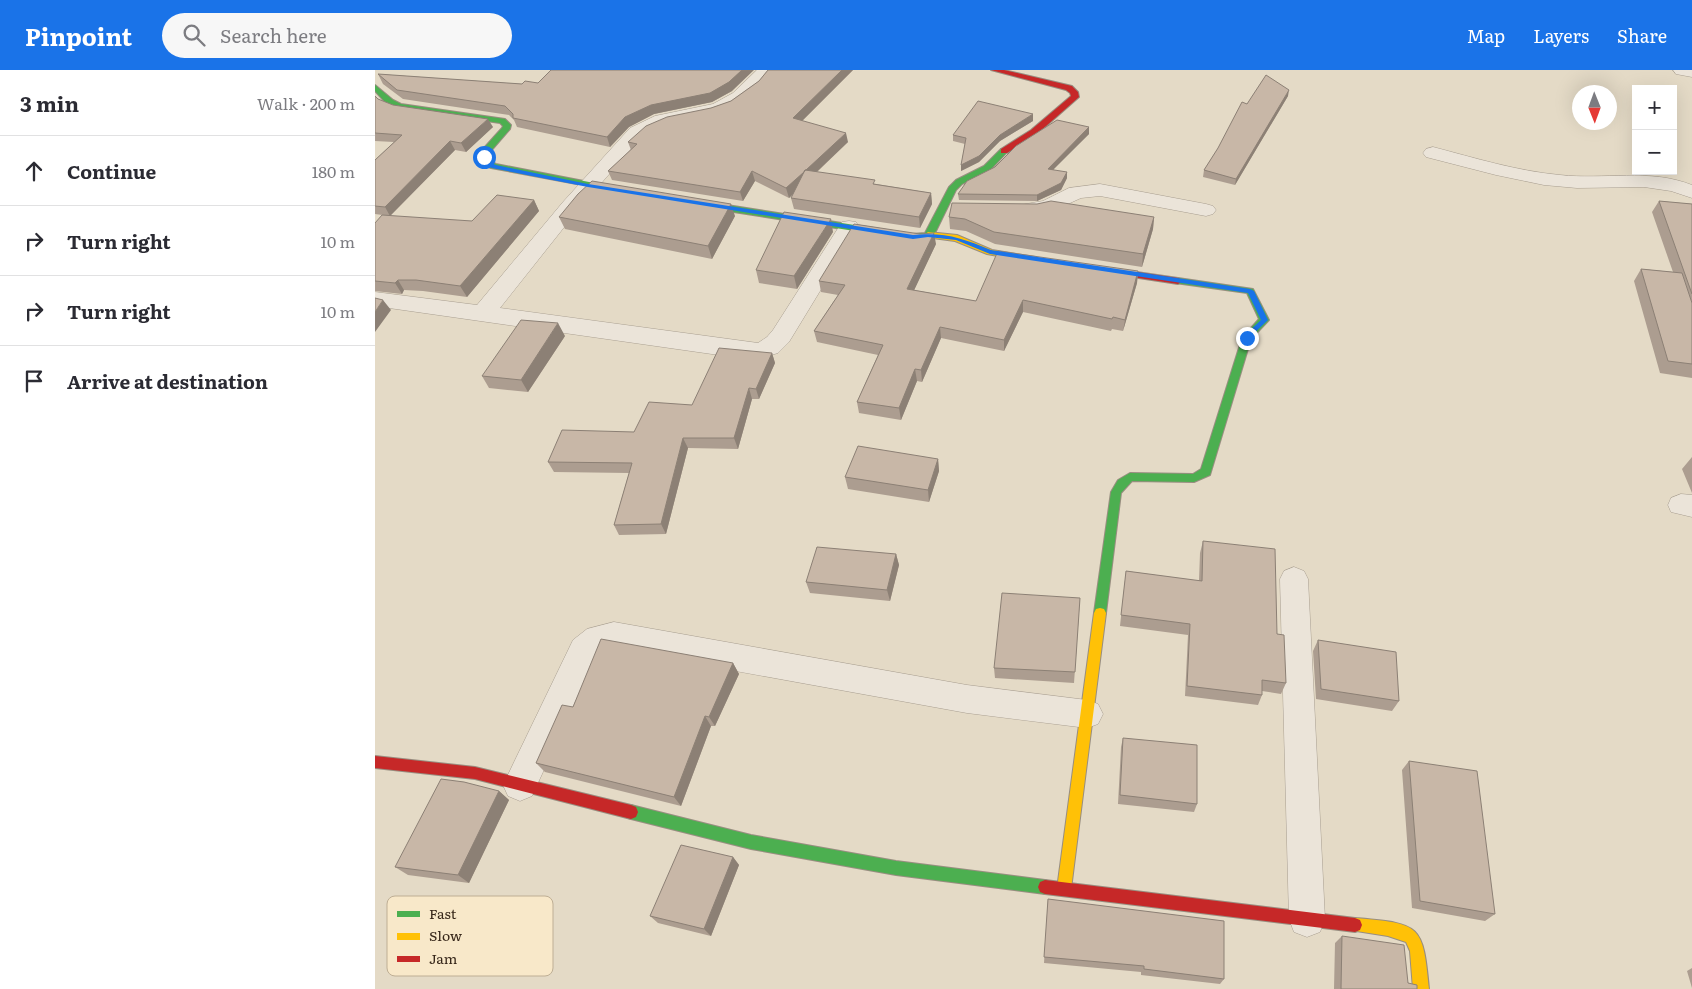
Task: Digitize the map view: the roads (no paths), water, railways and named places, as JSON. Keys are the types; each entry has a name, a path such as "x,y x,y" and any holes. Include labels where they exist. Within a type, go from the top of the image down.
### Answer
{"street":[{"path":"483,313 588,185 629,140 654,122 672,116 721,108 747,91 767,70"},
{"path":"928,235 952,209 952,189 959,182 987,168 1008,147 1034,132 1075,97 1074,92 1069,88 995,70"},
{"path":"1682,70 1692,72"},
{"path":"375,87 382,92 384,98 390,103 399,106 502,121 507,125 506,130 486,151 484,157 487,163 494,166 633,193"},
{"path":"1433,153 1525,176 1562,181 1672,183 1692,192"},
{"path":"1007,210 1048,207 1076,192 1100,190 1206,210"},
{"path":"681,200 913,237 928,235 957,238 990,252 1043,261"},
{"path":"375,298 754,352 775,345 849,227"},
{"path":"1064,889 1116,492 1122,482 1130,478 1194,478 1206,472 1247,338 1264,320 1250,291 1088,268"},
{"path":"1294,579 1307,919"},
{"path":"520,785 584,649 590,641 614,635 967,699 1087,714"},
{"path":"375,762 475,773 751,842 896,868 1393,930 1408,934 1415,942 1421,989"}]}
